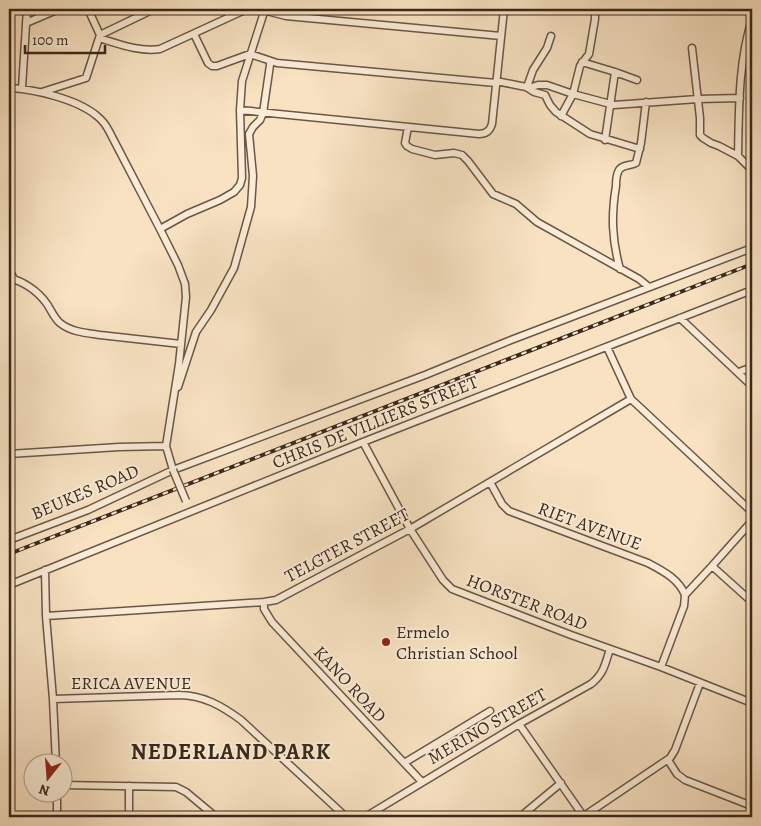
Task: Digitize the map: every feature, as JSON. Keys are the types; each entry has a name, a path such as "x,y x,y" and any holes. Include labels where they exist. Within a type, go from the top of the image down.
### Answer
{"street":[{"path":"22,88 27,9"},
{"path":"26,23 59,9"},
{"path":"40,92 86,78 99,36 88,9"},
{"path":"99,36 154,9"},
{"path":"99,36 130,47 154,50 164,48 247,9"},
{"path":"160,229 196,210 225,198 238,188 242,178 240,110 242,81 263,9 286,16 501,36"},
{"path":"240,110 485,134 490,130 492,124 504,9"},
{"path":"562,116 573,94 578,70 582,62 588,57 591,49 595,9"},
{"path":"738,156 740,98 746,41 752,19"},
{"path":"194,34 208,63 212,66 217,66 251,52 277,63 496,82 528,88 546,96 551,107 590,134 640,149"},
{"path":"528,88 533,70 547,48 551,36"},
{"path":"692,48 700,118 700,135 710,143 738,156 752,170"},
{"path":"174,395 180,384 196,332 211,310 234,268 251,207 253,176 249,134 263,113 270,61"},
{"path":"582,62 637,80"},
{"path":"605,140 615,72"},
{"path":"528,88 547,85 573,94 618,105 740,98"},
{"path":"9,88 22,88 40,92 80,105 91,111 101,120 109,131 178,265 185,284 186,296 182,344 166,446 173,470 190,512"},
{"path":"620,268 613,232 614,193 618,172 621,168 636,164 640,149 646,102"},
{"path":"408,127 405,143 409,148 435,155 454,153 462,155 493,194 512,202 537,222 639,279 649,287"},
{"name":"BEUKES ROAD","path":"9,540 88,510 173,470 425,375 752,248"},
{"path":"9,270 11,278 25,284 38,294 46,302 57,321 70,328 100,335 182,344"},
{"name":"CHRIS DE VILLIERS STREET","path":"9,585 363,442 752,290"},
{"path":"680,318 752,386"},
{"path":"607,348 631,399 752,512"},
{"path":"739,372 752,367"},
{"name":"TELGTER STREET","path":"46,616 276,600 410,529 631,399"},
{"name":"HORSTER ROAD","path":"363,442 410,529 443,580 452,589 752,703"},
{"path":"9,454 166,446"},
{"name":"RIET AVENUE","path":"490,482 502,504 509,512 648,564 671,577 680,586 685,595"},
{"path":"661,667 684,606 685,595 752,521"},
{"path":"712,566 752,602"},
{"path":"45,570 46,616 56,754"},
{"name":"KANO ROAD","path":"264,602 264,609 272,622 422,782"},
{"name":"MERINO STREET","path":"365,817 519,724 595,681 603,671 610,649"},
{"path":"519,724 584,817 673,755 700,683"},
{"name":"ERICA AVENUE","path":"53,698 179,695 197,696 205,699 241,720 346,817"},
{"path":"404,763 490,711"},
{"path":"668,760 677,774 685,780 752,806"},
{"path":"520,817 561,783"},
{"path":"72,785 170,787 182,789 213,816"},
{"path":"129,817 130,786"},
{"path":"57,804 57,817"}],"railway":[{"path":"9,554 752,264"}],"place":[{"name":"Ermelo Christian School","path":"386,642"}],"district":[{"name":"NEDERLAND PARK","path":"231,752"}]}
